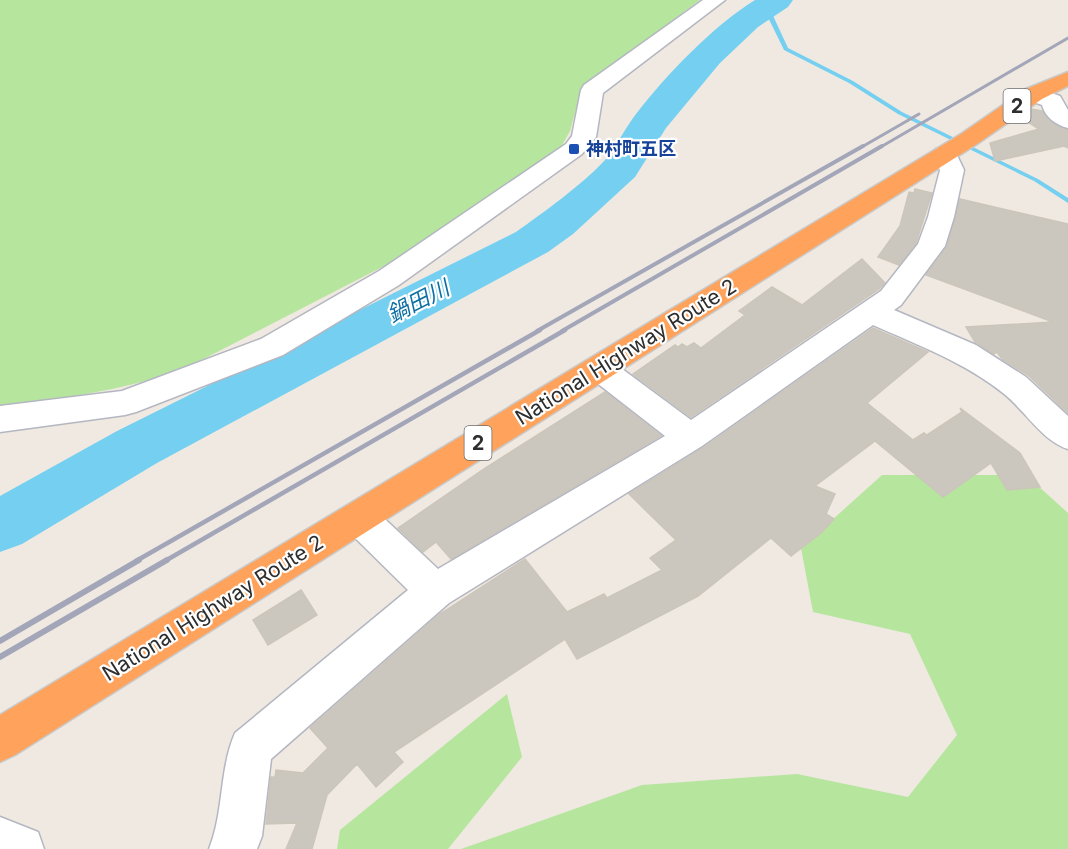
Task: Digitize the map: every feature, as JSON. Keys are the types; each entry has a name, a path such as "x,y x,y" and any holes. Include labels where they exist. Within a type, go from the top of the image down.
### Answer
{"highway":[{"name":"National Highway Route 2","path":"0,740 957,146 1034,94 1068,78"}],"street":[{"path":"0,419 125,403 272,347 389,278 574,149 584,137 592,90 715,0"},
{"path":"1034,94 1052,101 1054,111 1068,121"},
{"path":"232,849 239,836 250,748 435,591 690,437 891,298 931,246 957,146"},
{"path":"870,312 965,353 1014,385 1068,436"},
{"path":"599,368 690,437"},
{"path":"359,518 435,591"},
{"path":"0,840 21,849"}],"green space":[{"path":"0,0 700,0 582,87 570,131 560,149 388,264 188,367 119,387 0,407"},
{"path":"882,475 1026,475 1068,513 1068,849 461,849 642,785 797,774 908,797 957,735 910,634 813,612 801,548"},
{"path":"507,694 522,757 448,849 337,849 340,830"}],"building":[{"path":"1031,109 1042,111 1054,124 1068,130 1068,148 1064,146 995,161 990,143 1039,129 1020,117"},
{"path":"915,189 932,193 916,243 899,265 878,257 900,226 909,192 914,193"},
{"path":"960,199 1068,224 1068,413 1028,375 1002,359 997,352 994,354 975,342 966,327 1053,322 926,275 947,247"},
{"path":"862,259 885,283 879,289 691,417 633,374 675,345 678,347 682,344 687,347 694,343 701,348 745,315 739,311 772,287 802,305"},
{"path":"873,328 928,352 867,403 913,440 924,433 927,435 962,412 960,408 1020,453 1040,487 1007,490 991,463 943,497 875,441 815,486 835,494 826,514 834,519 821,533 791,556 771,538 698,596 577,659 565,639 394,752 403,762 376,787 357,764 327,795 312,849 286,849 297,823 266,824 271,777 275,777 276,770 303,773 328,748 310,728 440,614 525,559 567,612 604,594 607,598 662,570 650,558 676,540 629,494 703,448"},
{"path":"605,392 661,436 451,559 436,542 423,552 398,528 484,469"},
{"path":"301,590 317,615 268,645 253,620"}],"waterway":[{"name":"鍋田川","path":"0,526 137,447 532,242 557,224 620,168 650,122 708,56 746,20 777,0"},
{"path":"766,7 786,49 851,82 900,113 1036,180 1068,201"}],"railway":[{"path":"879,148 1068,38"},
{"path":"860,148 919,114"},
{"path":"537,331 863,146"},
{"path":"562,331 882,146"},
{"path":"136,561 540,330"},
{"path":"165,561 565,330"},
{"path":"0,641 139,560"},
{"path":"0,657 167,560"}],"place":[{"name":"神村町五区","path":"574,149"}]}
